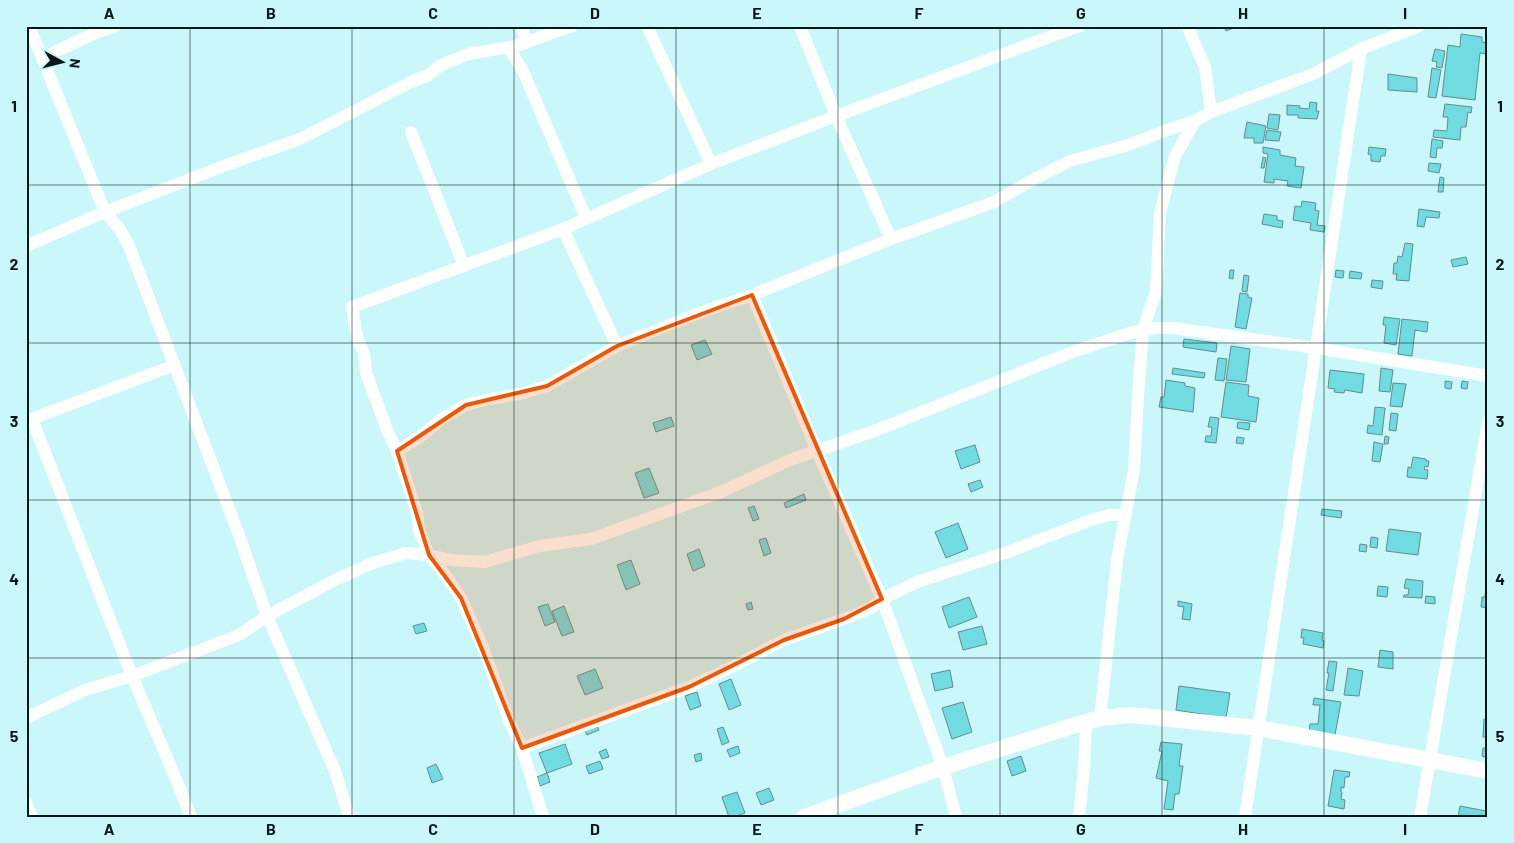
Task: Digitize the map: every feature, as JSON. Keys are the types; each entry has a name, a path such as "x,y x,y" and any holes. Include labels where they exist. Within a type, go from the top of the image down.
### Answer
{"street":[{"path":"29,26 104,212 119,228 129,246 239,535 267,616 335,772 349,817"},
{"path":"42,58 95,33 115,26"},
{"path":"522,26 526,43"},
{"path":"26,246 104,212 300,139 427,76 441,65 468,54 526,43 572,26"},
{"path":"647,26 711,164"},
{"path":"800,26 836,116 891,239"},
{"path":"543,817 522,748 510,723 484,650 461,598 429,555 419,530 417,513 397,451 387,430 366,373 364,353 358,341 352,307 563,229 711,164 1079,26"},
{"path":"1187,26 1205,67 1211,112"},
{"path":"397,451 420,437 443,418 466,405 520,394 547,386 617,346 699,313 752,295 891,239 994,202 1070,161 1128,145 1195,121 1211,112 1313,74 1361,49 1418,26"},
{"path":"508,47 523,71 586,218"},
{"path":"1245,817 1361,49"},
{"path":"1079,817 1084,768 1117,560 1134,468 1143,330 1156,292 1160,213 1175,156 1195,121"},
{"path":"411,132 464,266"},
{"path":"563,229 617,346"},
{"path":"752,295 817,451 882,599 943,767 956,817"},
{"path":"26,718 85,690 132,676 239,635 267,616 335,580 373,563 406,553 452,560 485,562 539,546 591,539 721,492 782,464 877,430 1120,335 1143,330 1174,328 1316,348 1488,376"},
{"path":"175,365 29,420 191,817"},
{"path":"1420,817 1488,422"},
{"path":"522,748 689,687 737,665 784,640 871,608 882,599 917,582 1008,552 1094,519 1126,515"},
{"path":"804,817 943,767 1093,720 1131,715 1258,728 1488,771"},
{"path":"26,803 32,817"}],"highlighted area":[{"path":"752,295 882,599 844,619 784,640 689,687 522,748 461,598 429,555 397,451 466,405 547,386 617,346"}],"building":[{"path":"1224,26 1235,26 1236,27 1226,31"},
{"path":"1461,34 1482,37 1482,42 1488,43 1488,54 1480,53 1475,100 1442,96 1448,45 1460,47"},
{"path":"1435,49 1445,51 1442,68 1436,67 1437,62 1432,61"},
{"path":"1432,68 1441,70 1436,98 1428,97"},
{"path":"1388,74 1417,78 1417,92 1388,90"},
{"path":"1310,102 1317,103 1316,111 1319,111 1317,119 1298,118 1298,115 1287,115 1287,105 1309,109"},
{"path":"1445,104 1472,107 1471,113 1468,112 1466,127 1461,127 1460,140 1433,137 1434,130 1447,131 1448,117 1443,117"},
{"path":"1269,114 1280,115 1278,130 1267,128"},
{"path":"1247,122 1266,126 1263,143 1254,143 1254,138 1244,138"},
{"path":"1267,130 1281,132 1279,141 1265,140"},
{"path":"1432,139 1443,141 1442,148 1437,148 1436,158 1430,157"},
{"path":"1263,147 1280,150 1280,155 1296,158 1295,166 1304,167 1301,188 1287,186 1288,181 1274,179 1274,183 1264,182 1268,154 1263,153"},
{"path":"1369,147 1386,149 1385,156 1381,156 1380,162 1371,161 1371,155 1368,154"},
{"path":"1263,157 1266,158 1264,168 1261,168"},
{"path":"1429,163 1441,164 1439,173 1428,171"},
{"path":"1440,177 1444,178 1443,192 1438,192"},
{"path":"1302,201 1316,203 1315,210 1319,211 1317,225 1325,226 1324,232 1310,230 1311,223 1293,220 1295,206 1301,207"},
{"path":"1419,209 1440,212 1439,218 1426,217 1424,227 1417,226"},
{"path":"1264,214 1277,216 1277,220 1283,221 1282,228 1262,224"},
{"path":"1405,243 1413,244 1409,281 1396,280 1397,274 1393,274 1394,263 1397,263 1398,256 1402,257"},
{"path":"1466,257 1468,264 1453,267 1451,260"},
{"path":"1230,270 1234,270 1233,279 1229,278"},
{"path":"1336,270 1344,271 1343,278 1335,277"},
{"path":"1350,271 1362,273 1361,279 1349,278"},
{"path":"1244,275 1249,276 1247,292 1242,291"},
{"path":"1372,280 1383,281 1382,289 1371,287"},
{"path":"1240,293 1248,294 1248,297 1252,298 1246,329 1235,327"},
{"path":"1384,317 1400,319 1396,345 1384,343 1386,325 1383,325"},
{"path":"1402,319 1428,322 1427,332 1415,330 1412,356 1398,354"},
{"path":"1184,339 1217,343 1216,352 1183,347"},
{"path":"705,340 712,354 697,360 691,345"},
{"path":"1231,346 1250,349 1246,382 1226,380"},
{"path":"1218,358 1227,359 1224,381 1215,380"},
{"path":"1173,368 1205,373 1204,378 1172,374"},
{"path":"1381,368 1393,370 1390,392 1379,391"},
{"path":"1330,370 1364,374 1362,393 1345,390 1344,393 1334,392 1335,389 1328,388"},
{"path":"1166,380 1185,383 1185,386 1195,388 1193,412 1159,407 1161,397 1164,397"},
{"path":"1445,381 1452,382 1451,389 1445,388"},
{"path":"1462,381 1468,382 1467,389 1461,388"},
{"path":"1226,382 1249,385 1248,396 1259,398 1256,422 1221,417"},
{"path":"1393,383 1406,384 1402,407 1390,406"},
{"path":"1375,407 1385,408 1382,435 1367,433 1368,425 1373,426"},
{"path":"1391,413 1398,414 1396,431 1389,430"},
{"path":"671,417 674,426 656,432 653,423"},
{"path":"1210,417 1219,418 1216,443 1205,442 1206,436 1211,436 1212,427 1208,427"},
{"path":"1238,422 1250,423 1249,430 1237,428"},
{"path":"1385,436 1389,437 1388,444 1384,444"},
{"path":"1237,437 1244,438 1243,444 1236,443"},
{"path":"1374,442 1383,444 1380,462 1372,461"},
{"path":"975,445 980,462 961,469 955,451"},
{"path":"1413,457 1429,461 1428,467 1425,466 1424,469 1428,470 1427,479 1407,477 1408,467 1411,468"},
{"path":"649,468 659,493 644,498 635,473"},
{"path":"980,480 983,487 971,492 968,484"},
{"path":"804,494 806,500 786,508 784,503"},
{"path":"754,506 759,519 753,521 748,508"},
{"path":"1322,509 1342,511 1341,518 1321,515"},
{"path":"958,523 968,549 946,558 935,532"},
{"path":"1389,529 1421,533 1418,555 1386,551"},
{"path":"1371,537 1378,538 1377,548 1370,547"},
{"path":"766,538 771,553 764,556 759,540"},
{"path":"1360,544 1367,545 1366,552 1359,551"},
{"path":"699,549 705,566 693,571 687,554"},
{"path":"631,560 640,584 626,590 617,565"},
{"path":"1406,579 1423,581 1422,598 1403,597 1408,595 1409,589 1404,588"},
{"path":"1378,586 1388,587 1387,597 1377,596"},
{"path":"1486,586 1488,587 1488,608 1481,607 1482,597 1485,597"},
{"path":"1426,596 1435,597 1435,604 1425,603"},
{"path":"969,597 977,617 949,628 942,607"},
{"path":"1178,601 1192,604 1190,620 1182,619 1184,607 1178,606"},
{"path":"751,602 753,609 748,610 746,604"},
{"path":"548,604 555,622 545,626 538,607"},
{"path":"564,606 574,632 562,636 552,611"},
{"path":"424,623 427,631 416,634 413,626"},
{"path":"982,626 987,644 963,650 958,632"},
{"path":"1302,629 1323,633 1323,648 1303,644 1304,638 1301,638"},
{"path":"1380,650 1393,652 1393,669 1378,667"},
{"path":"1329,661 1337,662 1333,691 1326,690"},
{"path":"1348,668 1363,671 1359,696 1344,695"},
{"path":"595,669 603,688 585,695 577,676"},
{"path":"950,670 953,687 935,691 931,674"},
{"path":"731,679 741,705 729,710 719,684"},
{"path":"1179,686 1230,693 1226,718 1176,710"},
{"path":"697,692 701,706 690,710 685,696"},
{"path":"1314,698 1341,702 1335,735 1309,732 1310,724 1318,724 1320,705 1313,705"},
{"path":"963,702 972,732 952,739 942,708"},
{"path":"1484,719 1488,720 1488,737 1483,737"},
{"path":"596,723 599,730 587,735 584,728"},
{"path":"723,727 729,742 722,745 717,729"},
{"path":"1161,742 1182,744 1179,766 1183,766 1179,794 1175,794 1173,810 1164,809 1168,781 1156,778 1162,751 1159,751"},
{"path":"565,744 572,764 547,773 539,753"},
{"path":"738,746 740,753 730,757 727,750"},
{"path":"1483,748 1488,748 1488,758 1482,756"},
{"path":"606,749 609,757 602,759 599,752"},
{"path":"701,753 702,760 696,762 694,755"},
{"path":"1021,756 1026,771 1012,776 1007,761"},
{"path":"600,761 603,769 589,774 586,766"},
{"path":"436,764 443,779 432,783 427,768"},
{"path":"1334,770 1350,772 1349,777 1345,777 1344,788 1341,787 1341,799 1345,800 1344,809 1328,806"},
{"path":"547,773 550,782 540,786 537,777"},
{"path":"769,788 774,800 761,805 756,793"},
{"path":"737,792 745,813 729,817 722,797"},
{"path":"1460,806 1486,811 1485,817 1458,817"}]}
